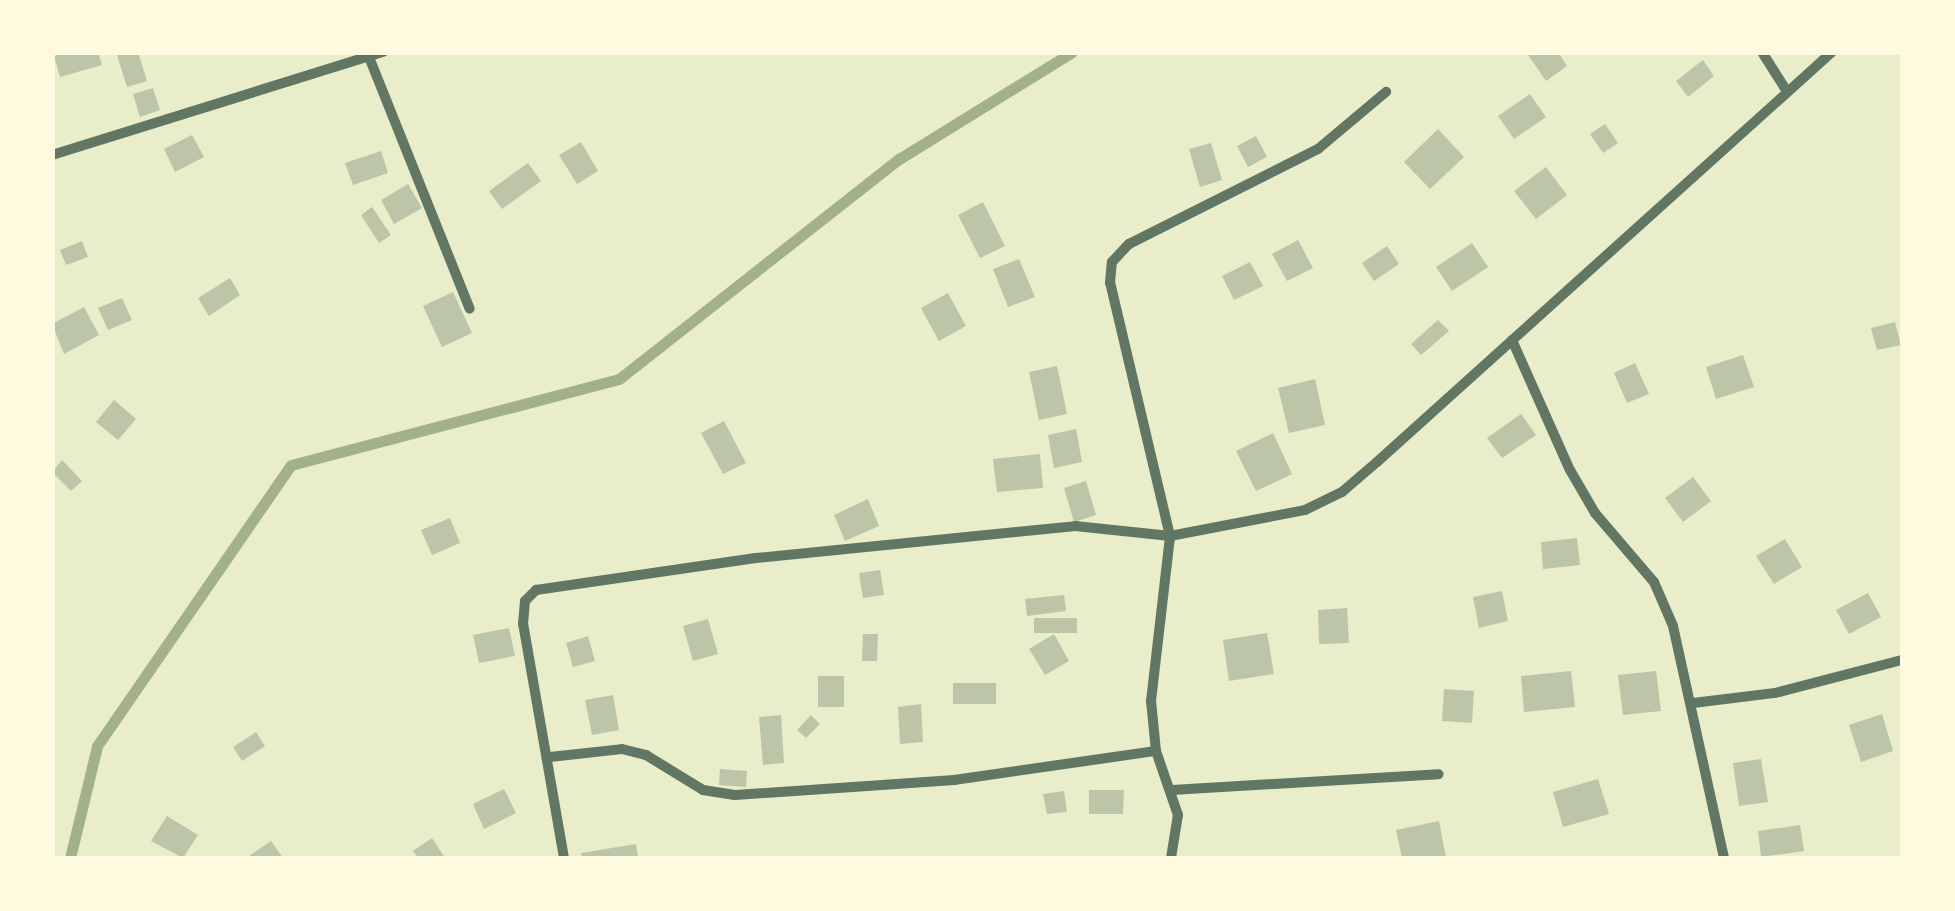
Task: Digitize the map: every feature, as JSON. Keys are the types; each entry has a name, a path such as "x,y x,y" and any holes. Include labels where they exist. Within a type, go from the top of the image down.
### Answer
{"street":[{"path":"52,155 383,52"},
{"path":"1762,52 1786,90"},
{"path":"564,858 550,757 523,624 525,601 536,590 756,558 1075,526 1170,536 1305,510 1342,492 1832,52"},
{"path":"369,57 470,309"},
{"path":"1171,858 1178,815 1156,750 1151,702 1170,536 1110,284 1112,262 1129,244 1318,149 1386,92"},
{"path":"1512,340 1595,513 1654,582 1693,703 1724,858"},
{"path":"1693,703 1775,693 1902,660"},
{"path":"550,757 622,749 646,755 703,790 735,795 954,780 1156,750"},
{"path":"1172,790 1439,774"}],"building":[{"path":"98,52 102,65 60,77 54,56"},
{"path":"116,52 138,52 147,81 127,87"},
{"path":"1526,52 1558,52 1567,66 1546,81"},
{"path":"1703,60 1714,76 1688,97 1676,81"},
{"path":"153,88 160,110 140,117 133,94"},
{"path":"1530,94 1546,117 1514,139 1498,116"},
{"path":"1605,124 1618,143 1603,153 1590,134"},
{"path":"1438,129 1464,157 1430,189 1404,162"},
{"path":"192,135 204,157 175,172 164,149"},
{"path":"1256,136 1267,157 1248,167 1237,146"},
{"path":"581,142 598,171 577,184 559,155"},
{"path":"1211,143 1222,180 1200,187 1189,149"},
{"path":"381,151 388,173 353,185 345,163"},
{"path":"528,163 541,181 502,209 489,191"},
{"path":"1546,167 1567,195 1536,219 1514,191"},
{"path":"408,184 422,208 394,224 381,200"},
{"path":"983,202 1005,246 980,258 958,215"},
{"path":"372,207 391,235 379,243 361,215"},
{"path":"1298,240 1313,268 1287,281 1272,254"},
{"path":"82,241 88,257 66,265 60,250"},
{"path":"1472,243 1488,267 1452,291 1436,267"},
{"path":"1387,246 1399,264 1374,281 1362,263"},
{"path":"1019,259 1035,297 1008,307 993,269"},
{"path":"1250,262 1263,286 1234,300 1222,276"},
{"path":"230,278 240,295 209,316 198,298"},
{"path":"453,292 472,333 442,347 423,306"},
{"path":"948,293 966,326 939,341 921,308"},
{"path":"122,298 132,320 108,330 98,308"},
{"path":"84,307 99,335 64,354 52,324"},
{"path":"1438,320 1449,331 1421,355 1411,344"},
{"path":"1895,322 1901,345 1877,350 1871,328"},
{"path":"1743,355 1754,387 1716,399 1706,367"},
{"path":"1635,363 1649,394 1627,403 1614,373"},
{"path":"1057,366 1067,414 1039,420 1029,372"},
{"path":"1315,379 1325,425 1289,433 1278,388"},
{"path":"114,400 136,419 118,440 96,422"},
{"path":"1521,414 1536,435 1502,458 1487,438"},
{"path":"724,421 746,463 723,474 701,433"},
{"path":"1076,429 1082,462 1054,468 1048,435"},
{"path":"1273,433 1292,474 1256,491 1236,451"},
{"path":"1040,454 1043,488 997,492 993,459"},
{"path":"62,460 82,481 71,491 52,472"},
{"path":"1693,477 1711,501 1683,522 1665,498"},
{"path":"1086,481 1096,515 1074,522 1064,488"},
{"path":"868,499 879,526 845,541 834,515"},
{"path":"450,518 460,543 432,555 421,530"},
{"path":"1577,538 1580,565 1543,569 1541,542"},
{"path":"1785,539 1802,567 1774,584 1756,556"},
{"path":"880,570 884,595 863,598 859,573"},
{"path":"1502,591 1508,621 1479,628 1473,597"},
{"path":"1868,593 1881,617 1849,634 1836,610"},
{"path":"1064,595 1066,611 1027,616 1025,599"},
{"path":"1347,608 1349,643 1319,644 1318,610"},
{"path":"1034,618 1077,618 1077,633 1034,633"},
{"path":"708,619 718,654 693,661 683,626"},
{"path":"509,628 515,656 479,663 473,635"},
{"path":"1267,633 1274,674 1229,681 1223,640"},
{"path":"863,634 878,634 877,661 862,661"},
{"path":"1054,634 1069,661 1045,675 1029,649"},
{"path":"588,636 595,661 573,667 566,643"},
{"path":"1571,671 1575,707 1524,712 1521,676"},
{"path":"1656,671 1661,711 1623,715 1618,675"},
{"path":"818,676 844,676 844,707 818,707"},
{"path":"953,683 996,683 996,704 953,704"},
{"path":"1444,689 1474,691 1472,723 1442,721"},
{"path":"613,695 619,730 592,735 585,700"},
{"path":"921,704 923,742 900,744 898,707"},
{"path":"1882,714 1893,751 1861,762 1849,725"},
{"path":"781,715 784,763 763,765 759,717"},
{"path":"811,715 820,724 806,738 797,730"},
{"path":"256,732 265,746 242,761 233,747"},
{"path":"1761,759 1768,802 1739,806 1733,763"},
{"path":"720,769 747,771 746,787 719,785"},
{"path":"1598,779 1609,814 1563,827 1553,792"},
{"path":"504,789 516,813 484,829 473,804"},
{"path":"1089,790 1124,790 1123,814 1089,814"},
{"path":"1064,791 1067,812 1047,814 1043,794"},
{"path":"167,816 198,835 183,858 151,841"},
{"path":"1439,821 1446,858 1402,858 1396,830"},
{"path":"1800,825 1804,851 1761,857 1758,831"},
{"path":"432,838 445,858 418,858 413,851"},
{"path":"271,841 283,858 246,858"},
{"path":"636,844 638,858 582,858 581,853"}],"waterway":[{"path":"70,858 97,746 291,465 619,379 899,159 1072,52"}]}
